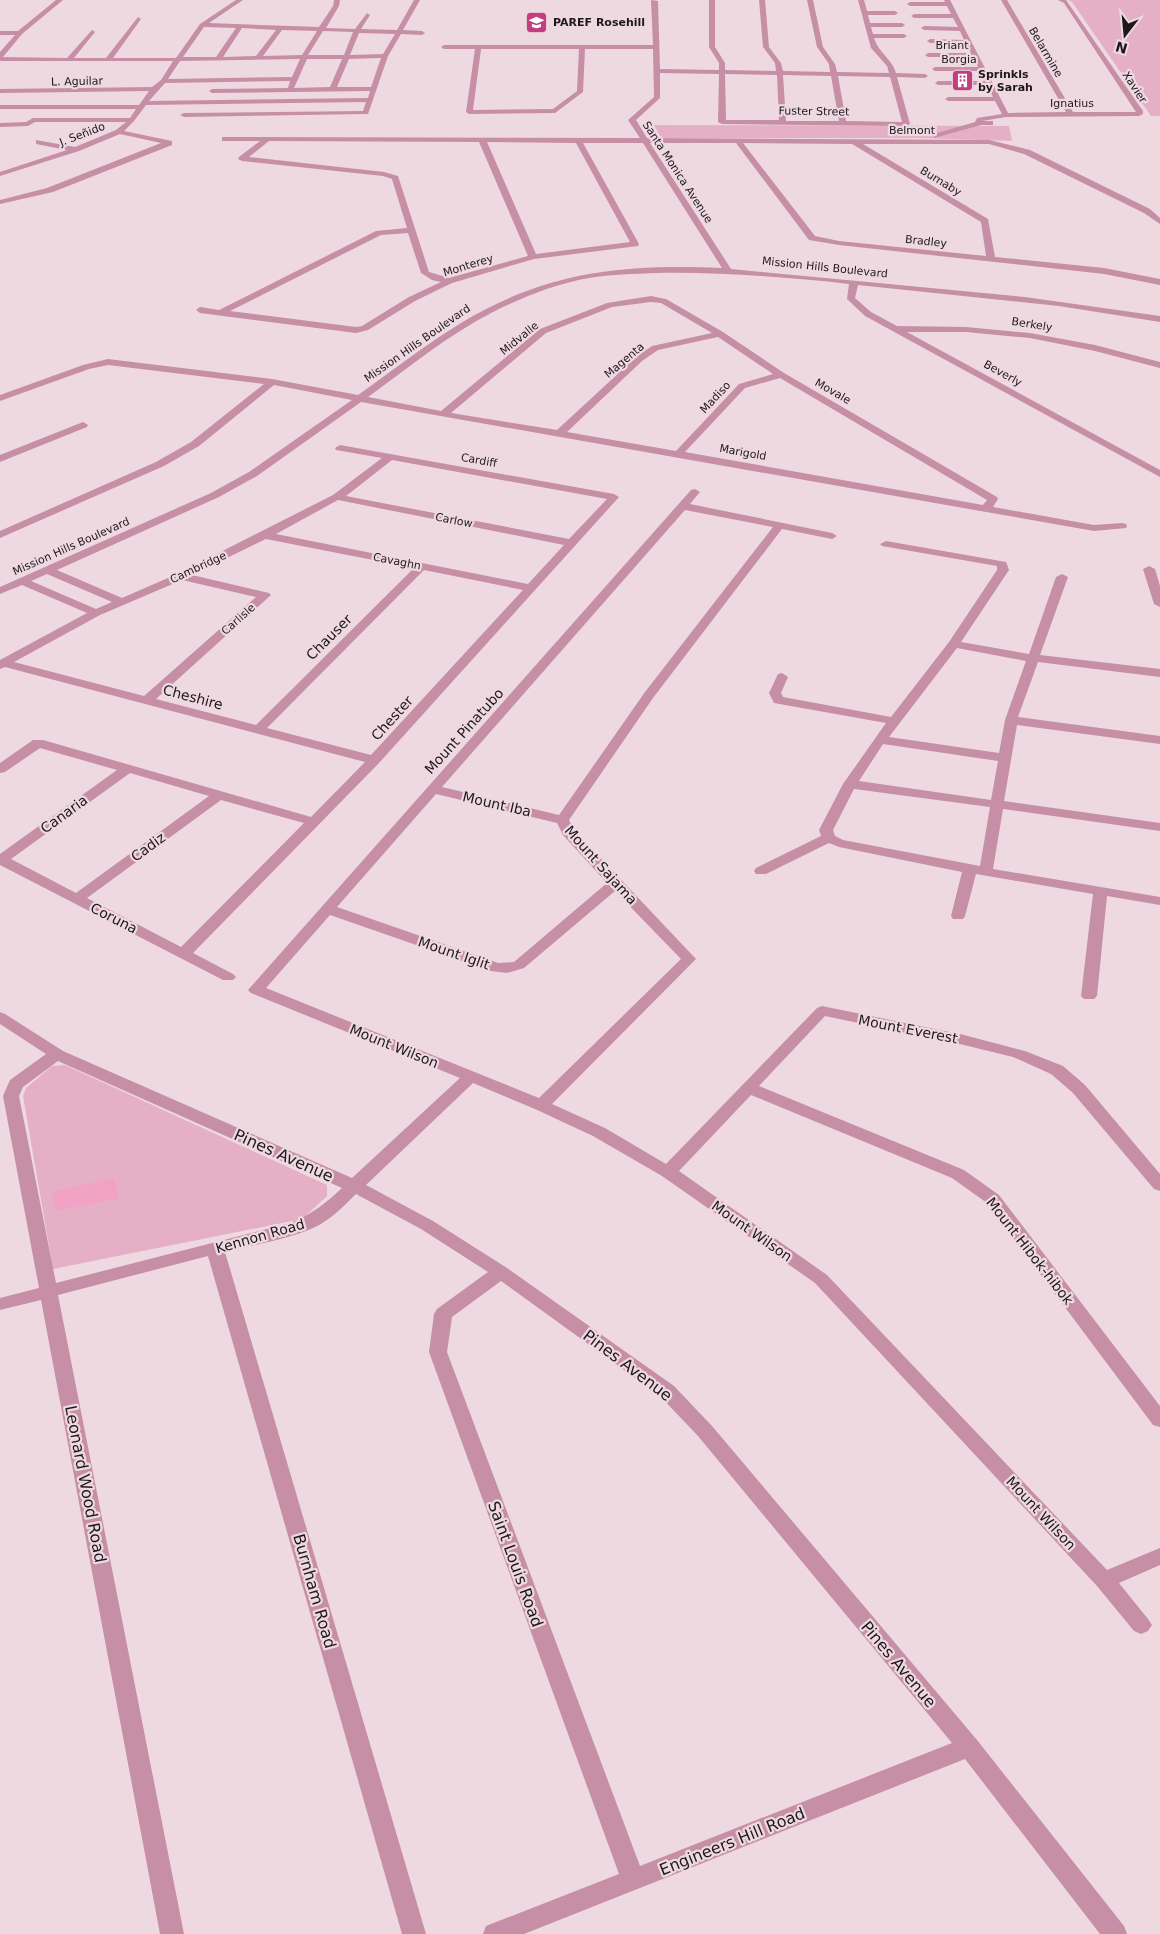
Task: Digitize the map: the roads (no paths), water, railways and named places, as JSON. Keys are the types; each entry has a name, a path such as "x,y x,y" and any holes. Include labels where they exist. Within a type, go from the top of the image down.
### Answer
{"street":[{"path":"0,57 20,33 60,0"},
{"path":"202,25 240,0"},
{"path":"280,114 282,101 291,90 294,78 301,67 304,57 336,6 337,0"},
{"path":"192,103 184,115 366,113 385,56 417,0"},
{"name":"Santa Monica Avenue","path":"654,0 656,98 632,120 728,271"},
{"path":"712,0 712,47 722,62 722,73"},
{"path":"762,0 766,47 778,64 780,74 783,122"},
{"path":"810,0 820,47 832,64 843,123"},
{"path":"861,0 874,48 890,65 893,76"},
{"name":"Belarmine","path":"1004,0 1070,114"},
{"name":"Xavier","path":"1061,0 1066,2 1140,111 1139,114"},
{"path":"910,4 948,2 998,99 1002,116"},
{"path":"864,13 895,13"},
{"path":"333,89 357,31 367,15"},
{"path":"914,16 955,16"},
{"path":"108,60 138,19"},
{"path":"202,25 422,33"},
{"name":"J. Señido","path":"0,174 76,149 119,132 132,120 142,105 163,81 202,25"},
{"path":"867,25 902,25"},
{"path":"218,59 240,26"},
{"path":"258,58 280,28"},
{"path":"924,28 962,28"},
{"path":"68,60 92,32"},
{"path":"0,33 20,33"},
{"path":"870,36 904,36"},
{"path":"930,41 968,42"},
{"path":"444,47 656,48"},
{"path":"478,47 469,112 555,111 580,92 582,48"},
{"name":"Briant","path":"928,55 975,55"},
{"path":"0,57 68,60 178,60 385,56"},
{"path":"292,67 301,67"},
{"name":"Borgia","path":"935,69 982,69"},
{"path":"171,70 180,70"},
{"path":"656,73 925,76"},
{"name":"Fuster Street","path":"722,73 722,122 906,124 893,76"},
{"path":"163,81 294,78"},
{"path":"938,83 990,83"},
{"path":"212,91 373,89"},
{"name":"L. Aguilar","path":"0,91 154,90"},
{"path":"948,99 998,99"},
{"path":"0,107 371,100"},
{"name":"Ignatius","path":"923,141 981,123 993,122 1002,116 1139,114"},
{"path":"0,125 29,124 33,120 132,120"},
{"path":"0,202 50,190 170,142 119,132"},
{"name":"Belmont","path":"225,139 989,142 1027,152 1147,211 1160,222"},
{"path":"266,140 242,160 384,174 395,178 425,273 449,281"},
{"path":"482,140 532,257"},
{"name":"Monterey","path":"200,310 356,330 365,328 412,298 449,281 532,257 635,244 578,140"},
{"name":"Bradley","path":"737,140 812,238 839,243 1104,271 1160,282"},
{"name":"Burnaby","path":"852,141 985,221 990,260"},
{"path":"39,142 76,149"},
{"path":"221,312 380,233 412,230"},
{"name":"Mission Hills Boulevard","path":"0,591 215,495 253,474 485,312 547,287 582,277 678,270 728,271 854,282 1072,306 1158,318"},
{"name":"Beverly","path":"854,282 850,299 868,314 1160,474"},
{"name":"Movale","path":"651,299 663,301 720,334 781,375 993,499 986,508"},
{"name":"Midvalle","path":"443,414 543,331 610,305 651,299"},
{"name":"Berkely","path":"897,329 966,328 1010,332 1073,342 1160,365"},
{"name":"Magenta","path":"559,434 639,359 655,348 720,334"},
{"name":"Marigold","path":"0,398 86,367 108,362 272,382 443,414 1094,528 1122,526"},
{"name":"Madiso","path":"678,454 742,386 754,381 781,375"},
{"path":"0,535 160,464 196,444 272,382"},
{"path":"0,459 83,425"},
{"name":"Cardiff","path":"340,448 614,497"},
{"name":"Cambridge","path":"2,664 96,612 181,576 337,497 390,457"},
{"name":"Mount Pinatubo","path":"256,990 695,492"},
{"name":"Carlow","path":"337,497 572,543"},
{"name":"Chester","path":"184,953 374,760 614,497"},
{"path":"682,506 832,536"},
{"name":"Mount Sajama","path":"541,1105 689,959 614,883 568,832 562,820 653,689 780,525"},
{"name":"Cavaghn","path":"265,535 530,588"},
{"path":"828,838 826,830 850,784 894,721 954,644 1003,570 1002,564 886,544"},
{"name":"Chauser","path":"258,730 422,566"},
{"path":"1149,569 1160,604"},
{"path":"46,570 120,602"},
{"name":"Carlisle","path":"147,700 265,595 181,576"},
{"path":"986,871 1003,758 1011,720 1062,577"},
{"path":"21,581 96,612"},
{"path":"954,644 1032,658 1160,673"},
{"name":"Cheshire","path":"2,664 374,760"},
{"path":"782,677 775,693 778,700 894,721"},
{"path":"1011,720 1160,740"},
{"path":"880,740 1003,758"},
{"path":"0,770 38,743 315,822"},
{"name":"Canaria","path":"0,860 127,769"},
{"path":"850,784 1160,827"},
{"name":"Mount Iba","path":"432,789 562,820"},
{"name":"Cadiz","path":"77,899 219,794"},
{"path":"828,838 839,843 970,869 1160,902"},
{"path":"761,871 828,838"},
{"name":"Coruna","path":"0,860 228,977"},
{"path":"958,916 970,869"},
{"name":"Mount Iglit","path":"328,909 496,968 507,968 519,965 614,883"},
{"path":"1089,996 1101,891"},
{"name":"Mount Wilson","path":"256,990 541,1105 599,1132 668,1172 820,1279 1104,1580 1141,1625"},
{"name":"Mount Everest","path":"668,1172 822,1011 964,1040 1019,1054 1057,1070 1079,1089 1160,1185"},
{"name":"Pines Avenue","path":"0,1017 57,1054 354,1186 427,1225 501,1272 667,1391 706,1431 969,1747 1115,1934"},
{"name":"Leonard Wood Road","path":"57,1054 16,1084 10,1096 172,1934"},
{"name":"Kennon Road","path":"0,1304 48,1290 295,1228 314,1220 331,1208 470,1077"},
{"name":"Mount Hibok-hibok","path":"749,1088 958,1174 993,1200 1160,1420"},
{"name":"Burnham Road","path":"215,1249 414,1934"},
{"name":"Saint Louis Road","path":"501,1272 443,1314 438,1352 633,1880"},
{"path":"1104,1580 1160,1556"},
{"name":"Engineers Hill Road","path":"495,1934 969,1747"}],"place":[{"name":"PAREF Rosehill","path":"537,22"},
{"name":"Sprinkls by Sarah","path":"962,80"}]}
